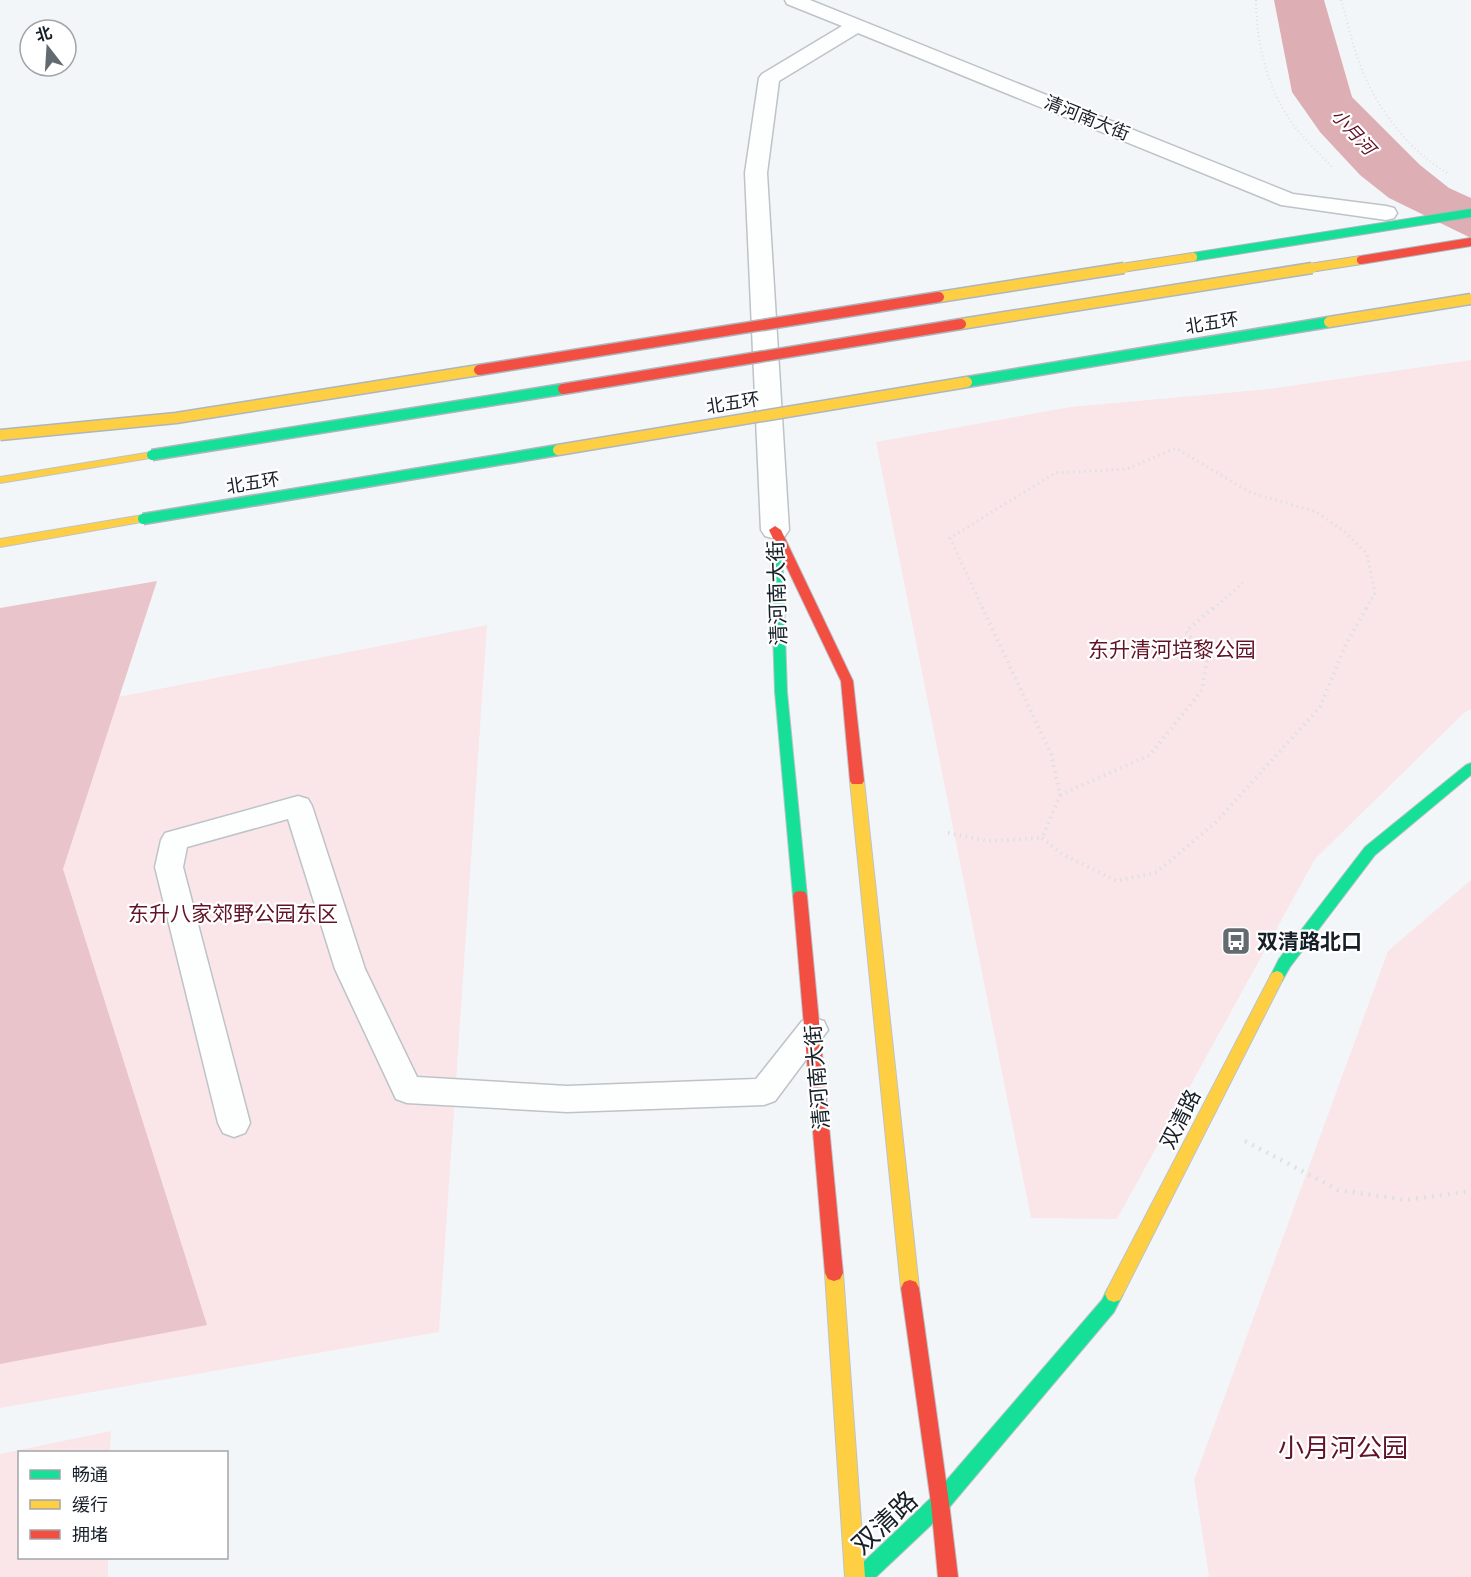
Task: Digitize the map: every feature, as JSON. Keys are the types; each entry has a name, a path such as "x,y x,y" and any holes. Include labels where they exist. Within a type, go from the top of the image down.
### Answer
{"main road":[{"path":"0,435 176,418 1471,213"},
{"name":"北五环","path":"0,480 1471,242"},
{"name":"北五环","path":"0,543 1471,299"},
{"path":"1344,320 1471,309"},
{"name":"清河南大街","path":"775,530 781,692 832,1237 855,1577"},
{"name":"清河南大街","path":"775,530 847,681 911,1301 940,1503"},
{"name":"双清路","path":"862,1577 940,1503 1108,1306 1284,963 1370,851 1471,768"},
{"name":"双清路","path":"940,1503 948,1577"}],"street":[{"name":"清河南大街","path":"794,0 1289,200 1386,213"},
{"path":"775,530 756,173 769,78 856,26"}],"lane":[{"path":"234,1123 169,867 175,840 298,806 350,969 407,1090 567,1099 764,1092 813,1030"}],"path":[{"path":"1256,0 1256,16 1273,88 1295,127 1333,168"},
{"path":"1341,0 1360,66 1376,99 1408,141 1439,170 1450,175"},
{"path":"948,833 989,841 1042,838 1062,854 1117,881 1157,872 1216,822 1320,707 1345,646 1375,593 1367,554 1346,533 1317,512 1249,492 1176,448 1126,469 1054,473 950,538 1051,754 1060,795 1042,838"},
{"path":"1060,795 1150,755 1202,690 1207,659 1186,631 1243,583"},
{"path":"1205,1118 1338,1190 1406,1200 1471,1191"}],"green space":[{"name":"东升清河培黎公园","path":"1471,360 1471,709 1464,713 1315,859 1117,1219 1031,1218 876,442 1070,407 1269,389"},
{"name":"东升八家郊野公园东区","path":"487,625 439,1332 0,1408 0,720"},
{"name":"小月河公园","path":"1471,880 1471,1577 1209,1577 1194,1480 1388,951"},
{"path":"111,1431 110,1451 18,1451 18,1559 108,1559 108,1577 0,1577 0,1454"}],"shaded area":[{"path":"157,581 63,869 207,1325 0,1364 0,608"}],"water":[{"name":"小月河","path":"1274,0 1324,0 1352,97 1420,165 1449,188 1471,198 1471,238 1389,198 1360,175 1320,132 1292,92"}],"traffic: fast":[{"path":"1193,257 1471,213"},
{"path":"967,382 1329,322"},
{"path":"152,455 563,389"},
{"path":"143,519 558,450"},
{"path":"776,543 781,692 800,896"},
{"path":"1277,977 1284,963 1370,851 1471,768"},
{"path":"862,1577 940,1503 1108,1306 1114,1294"}],"traffic: slow":[{"path":"939,297 1193,257"},
{"path":"961,324 1361,260"},
{"path":"1329,322 1471,299"},
{"path":"0,435 176,418 479,370"},
{"path":"558,450 967,382"},
{"path":"0,480 152,455"},
{"path":"0,543 143,519"},
{"path":"857,781 910,1288"},
{"path":"1114,1294 1277,977"},
{"path":"834,1273 855,1577"}],"traffic: jam":[{"path":"1361,260 1471,242"},
{"path":"479,370 939,297"},
{"path":"563,389 961,324"},
{"path":"775,530 847,681 857,781"},
{"path":"800,896 834,1273"},
{"path":"910,1288 948,1577"}],"place":[{"name":"双清路北口","path":"1236,941"}]}
